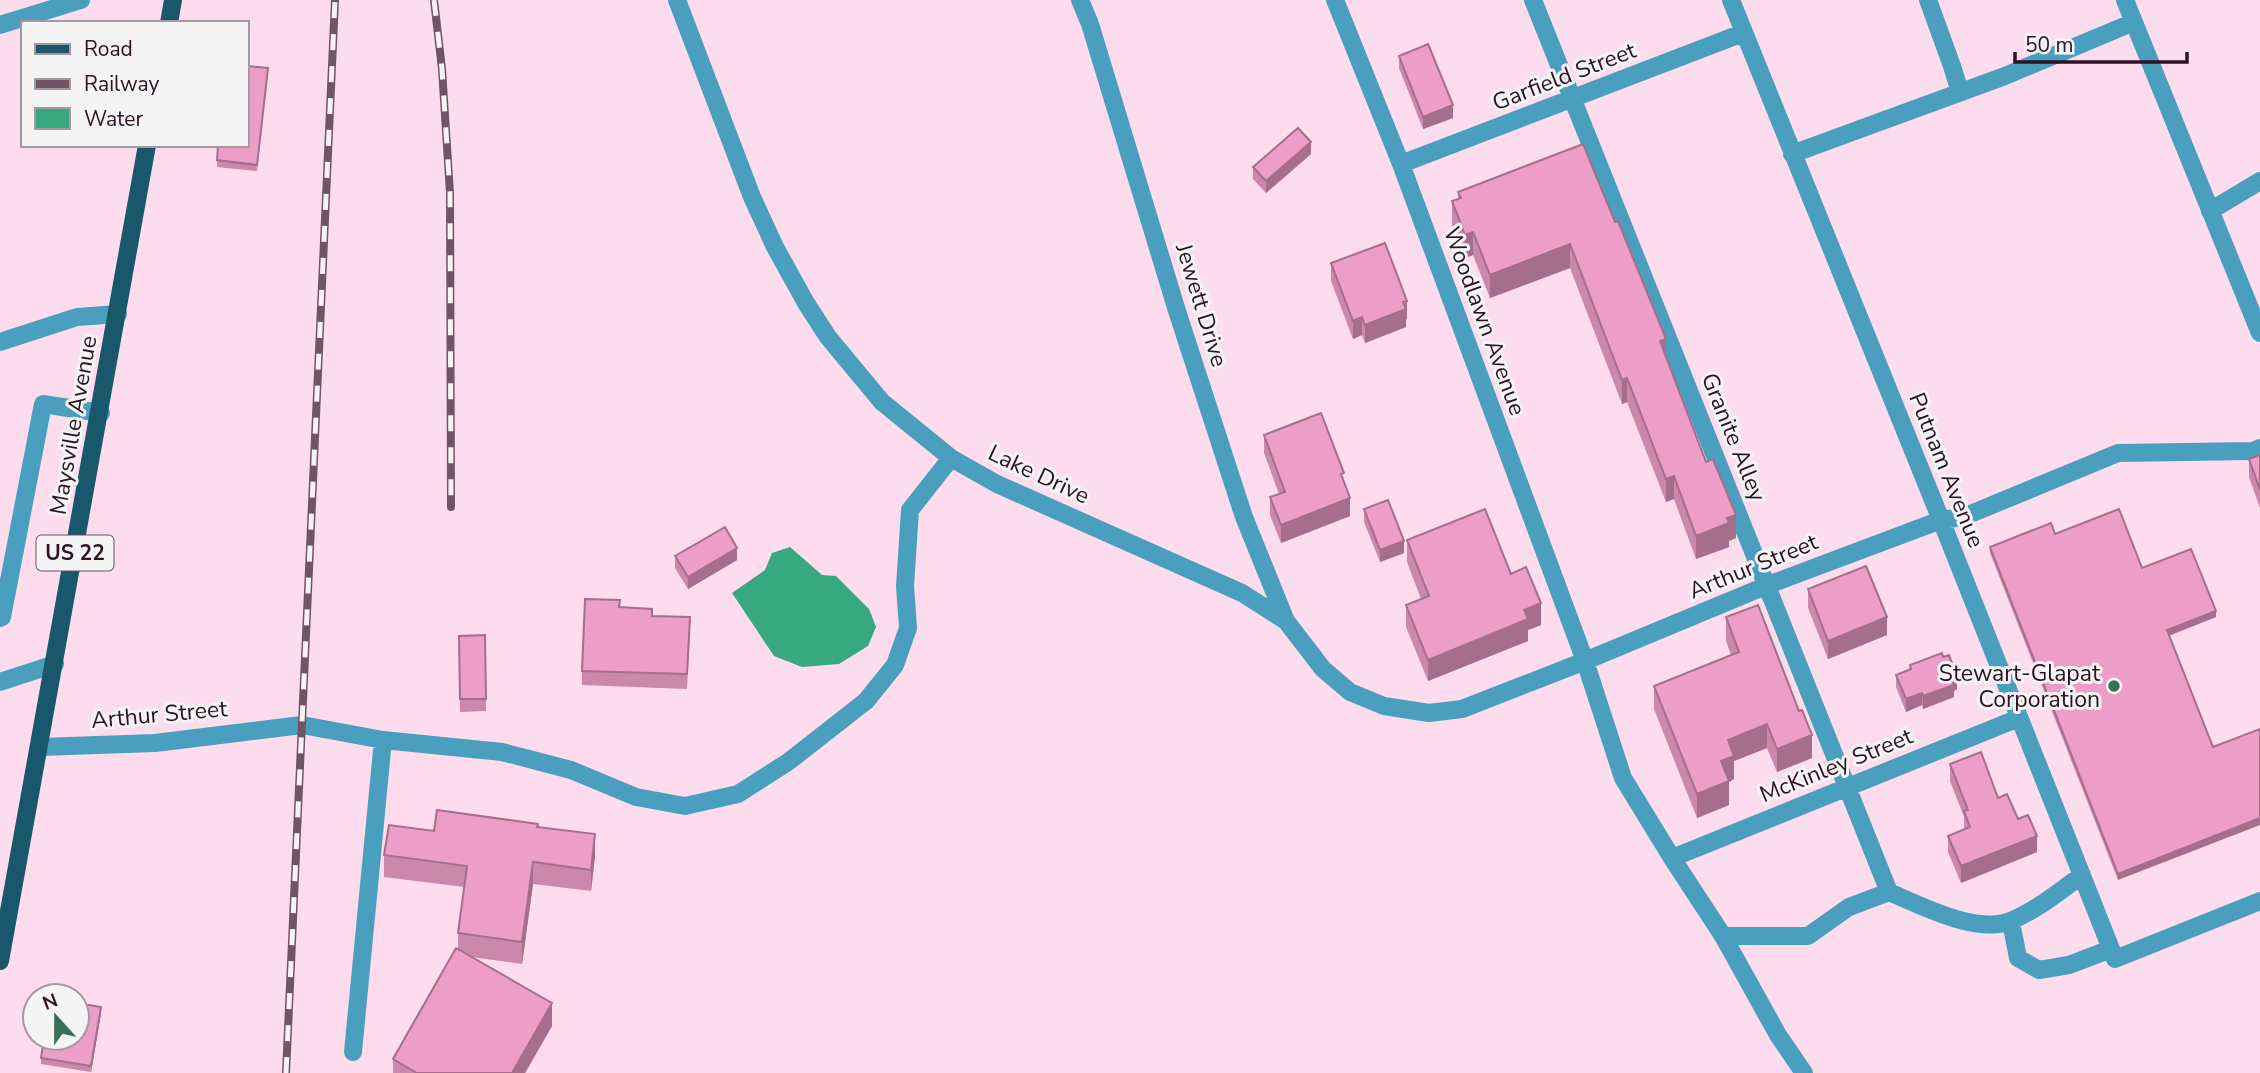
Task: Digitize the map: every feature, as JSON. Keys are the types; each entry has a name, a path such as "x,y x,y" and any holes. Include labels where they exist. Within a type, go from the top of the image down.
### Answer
{"main road":[{"path":"169,21 173,0"},
{"name":"Maysville Avenue","path":"1,953 148,147"}],"street":[{"path":"0,26 81,0"},
{"name":"Lake Drive","path":"677,0 752,197 775,247 806,303 828,337 882,402 951,458 997,484 1242,593 1286,621 1323,669 1350,692 1384,706 1429,713 1462,709 1585,662"},
{"name":"Jewett Drive","path":"1080,0 1090,24 1177,311 1244,517 1286,621"},
{"name":"Woodlawn Avenue","path":"1335,0 1401,164 1585,662 1623,778 1723,936 1764,1011 1804,1073"},
{"name":"Granite Alley","path":"1533,0 1889,892"},
{"name":"Putnam Avenue","path":"1731,0 2113,954"},
{"path":"1928,0 1960,92"},
{"path":"2125,0 2260,333"},
{"path":"1792,154 1960,92 2134,22"},
{"name":"Garfield Street","path":"1401,164 1743,33"},
{"path":"2210,211 2260,181"},
{"path":"0,342 77,317 118,314"},
{"path":"0,618 43,404 101,413"},
{"name":"Arthur Street","path":"1585,662 1768,586 1941,520 1963,517 2118,453 2253,451 2260,448"},
{"name":"Arthur Street","path":"40,747 155,743 302,725 383,740 502,752 571,770 636,797 685,806 738,794 788,762 866,701 895,665 908,628 905,586 910,510 951,458"},
{"path":"0,682 55,664"},
{"name":"McKinley Street","path":"1672,858 2019,718"},
{"path":"353,1052 383,740"},
{"path":"1723,936 1808,936 1849,907 1889,892 1950,917 1978,925 2011,922 2042,904 2082,875"},
{"path":"2011,922 2018,957 2039,970 2113,954 2260,901"}],"water":[{"path":"790,547 822,575 836,576 869,609 876,627 868,646 839,664 802,667 774,656 732,593 765,570 772,553"}],"building":[{"path":"1428,44 1453,105 1423,117 1399,56"},
{"path":"248,66 268,68 257,165 217,160 218,147 248,147"},
{"path":"1298,128 1311,142 1266,181 1253,167"},
{"path":"1583,144 1666,339 1660,341 1706,462 1713,459 1736,515 1727,518 1729,523 1696,536 1674,476 1666,479 1627,378 1622,380 1570,244 1490,275 1473,232 1465,235 1452,201 1461,198 1458,192"},
{"path":"1385,243 1407,301 1403,302 1406,309 1365,325 1362,317 1353,321 1331,263"},
{"path":"1321,413 1344,473 1341,474 1350,498 1281,525 1270,497 1285,492 1264,435"},
{"path":"2260,455 2260,490 2249,459"},
{"path":"1388,500 1404,541 1380,550 1364,509"},
{"path":"1485,509 1511,574 1526,567 1541,603 1524,610 1528,619 1428,660 1406,605 1429,596 1407,540"},
{"name":"Stewart-Glapat Corporation","path":"2119,509 2142,568 2191,549 2216,611 2167,630 2213,747 2260,729 2260,818 2118,874 1990,547 2051,523 2055,534"},
{"path":"725,527 737,548 688,577 675,556"},
{"path":"1866,566 1887,617 1828,641 1808,589"},
{"path":"585,599 620,600 619,607 652,609 652,616 690,617 687,674 582,671"},
{"path":"1758,605 1799,711 1802,710 1812,735 1777,749 1767,724 1728,740 1734,756 1721,761 1729,781 1697,794 1654,686 1739,652 1726,617"},
{"path":"485,635 486,699 460,699 459,636"},
{"path":"1942,653 1943,657 1949,655 1957,677 1951,679 1954,685 1906,699 1896,675 1911,669 1910,665"},
{"path":"1981,752 1998,798 2007,794 2018,819 2028,815 2037,836 1961,866 1948,836 1970,827 1964,811 1968,810 1950,764"},
{"path":"437,810 595,834 591,870 533,862 522,942 458,933 467,866 384,855 389,825 434,831"},
{"path":"456,948 552,1003 512,1073 417,1073 393,1059"},
{"path":"91,1005 101,1007 91,1066 41,1058 42,1052 91,1052"}],"railway":[{"path":"286,1073 335,0"},
{"path":"434,0 442,69 450,193 451,507"}],"place":[{"name":"Stewart-Glapat Corporation","path":"2114,686"}]}
